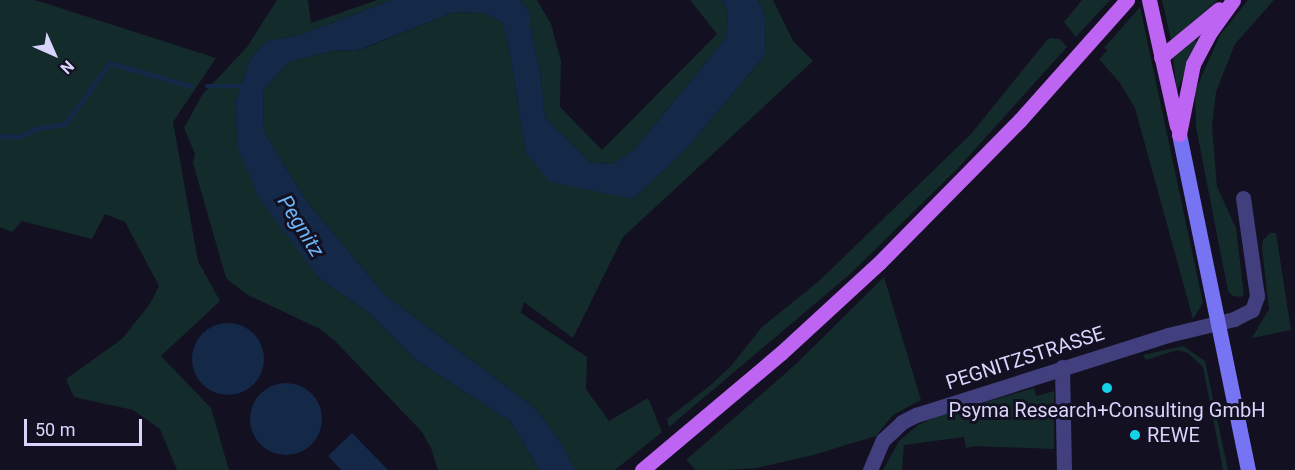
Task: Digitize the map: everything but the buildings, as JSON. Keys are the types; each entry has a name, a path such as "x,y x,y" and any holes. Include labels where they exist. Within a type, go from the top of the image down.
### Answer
{"main road":[{"path":"642,470 781,353 927,216 1065,71 1127,0"},
{"path":"1149,0 1202,236 1248,470"},
{"path":"1160,51 1231,0"},
{"path":"1179,134 1193,64 1231,0"}],"street":[{"name":"PEGNITZSTRASSE","path":"870,470 883,440 902,422 916,415 1062,367 1219,322 1252,310 1257,296 1243,198"},
{"path":"1062,367 1064,470"}],"green space":[{"path":"0,0 35,0 216,58 173,122 198,261 220,301 161,356 211,408 229,470 177,470 160,429 133,410 74,397 66,379 122,339 150,304 159,286 125,222 105,214 92,239 22,221 12,232 0,227"},
{"path":"277,0 308,0 311,23 377,0 392,0 300,35 267,41 250,59 236,101 237,146 319,278 369,313 416,360 511,422 539,470 438,470 431,448 422,432 336,342 320,329 246,294 226,278 193,163 195,154 184,128 202,95 247,47"},
{"path":"520,0 537,0 551,24 561,61 560,107 602,150 717,34 690,0 722,0 728,13 726,38 634,150 612,164 591,163 545,118 540,72 530,26 530,13"},
{"path":"758,0 773,0 793,41 813,61 623,237 573,338 524,302 521,313 587,357 586,389 609,421 648,398 662,432 615,470 575,470 562,444 536,409 385,295 307,202 264,132 263,90 289,62 335,50 357,51 454,12 485,13 502,22 508,42 526,154 633,199 687,148 765,55 766,19"},
{"path":"1082,0 1110,0 1076,37 1064,22"},
{"path":"1162,0 1218,0 1171,40"},
{"path":"1248,0 1274,0 1235,44 1216,92 1212,126 1217,187 1236,228 1244,295 1242,297 1233,296 1228,291 1196,127 1195,91 1220,35"},
{"path":"1140,7 1203,303 1193,319 1135,108 1120,83 1099,59 1108,50 1104,48"},
{"path":"1051,38 1060,39 1067,47 958,168 849,275 669,427 667,419 712,384 731,366 762,327 819,281 971,134"},
{"path":"1192,39 1197,42 1177,91 1173,58"},
{"path":"1270,233 1276,233 1291,330 1252,338 1269,309 1262,248 1263,240"},
{"path":"884,277 921,400 893,415 876,436 813,455 757,468 725,470 696,470 686,460 796,364"},
{"path":"1183,346 1205,361 1228,470 1223,470 1203,367 1188,353 1177,350 1146,360 1143,355"},
{"path":"1034,388 1036,396 1054,391 1054,449 975,446 966,448 964,437 904,445 902,470 883,470 899,441 918,425 937,416"}],"water":[{"name":"Pegnitz","path":"392,0 520,0 530,13 530,26 540,72 545,118 591,163 612,164 634,150 726,38 728,13 722,0 758,0 766,19 765,55 687,148 633,199 550,182 526,154 508,42 502,22 485,13 454,12 356,51 335,50 289,62 263,90 264,132 307,202 385,295 536,409 562,444 575,470 539,470 511,422 416,360 369,313 319,278 259,198 237,146 236,101 250,59 267,41 300,35"},
{"path":"228,323 248,329 258,339 264,359 258,379 248,389 228,395 208,389 198,379 192,359 198,339 208,329"},
{"path":"293,383 312,393 320,405 322,419 320,433 312,445 300,453 279,455 260,445 252,433 250,412 260,393 272,385"},
{"path":"352,433 388,470 341,470 328,456"}],"waterway":[{"path":"0,136 18,137 37,128 65,124 110,63 191,86"},
{"path":"207,86 247,86"}],"place":[{"name":"Psyma Research+Consulting GmbH","path":"1107,388"},
{"name":"REWE","path":"1135,435"}]}
